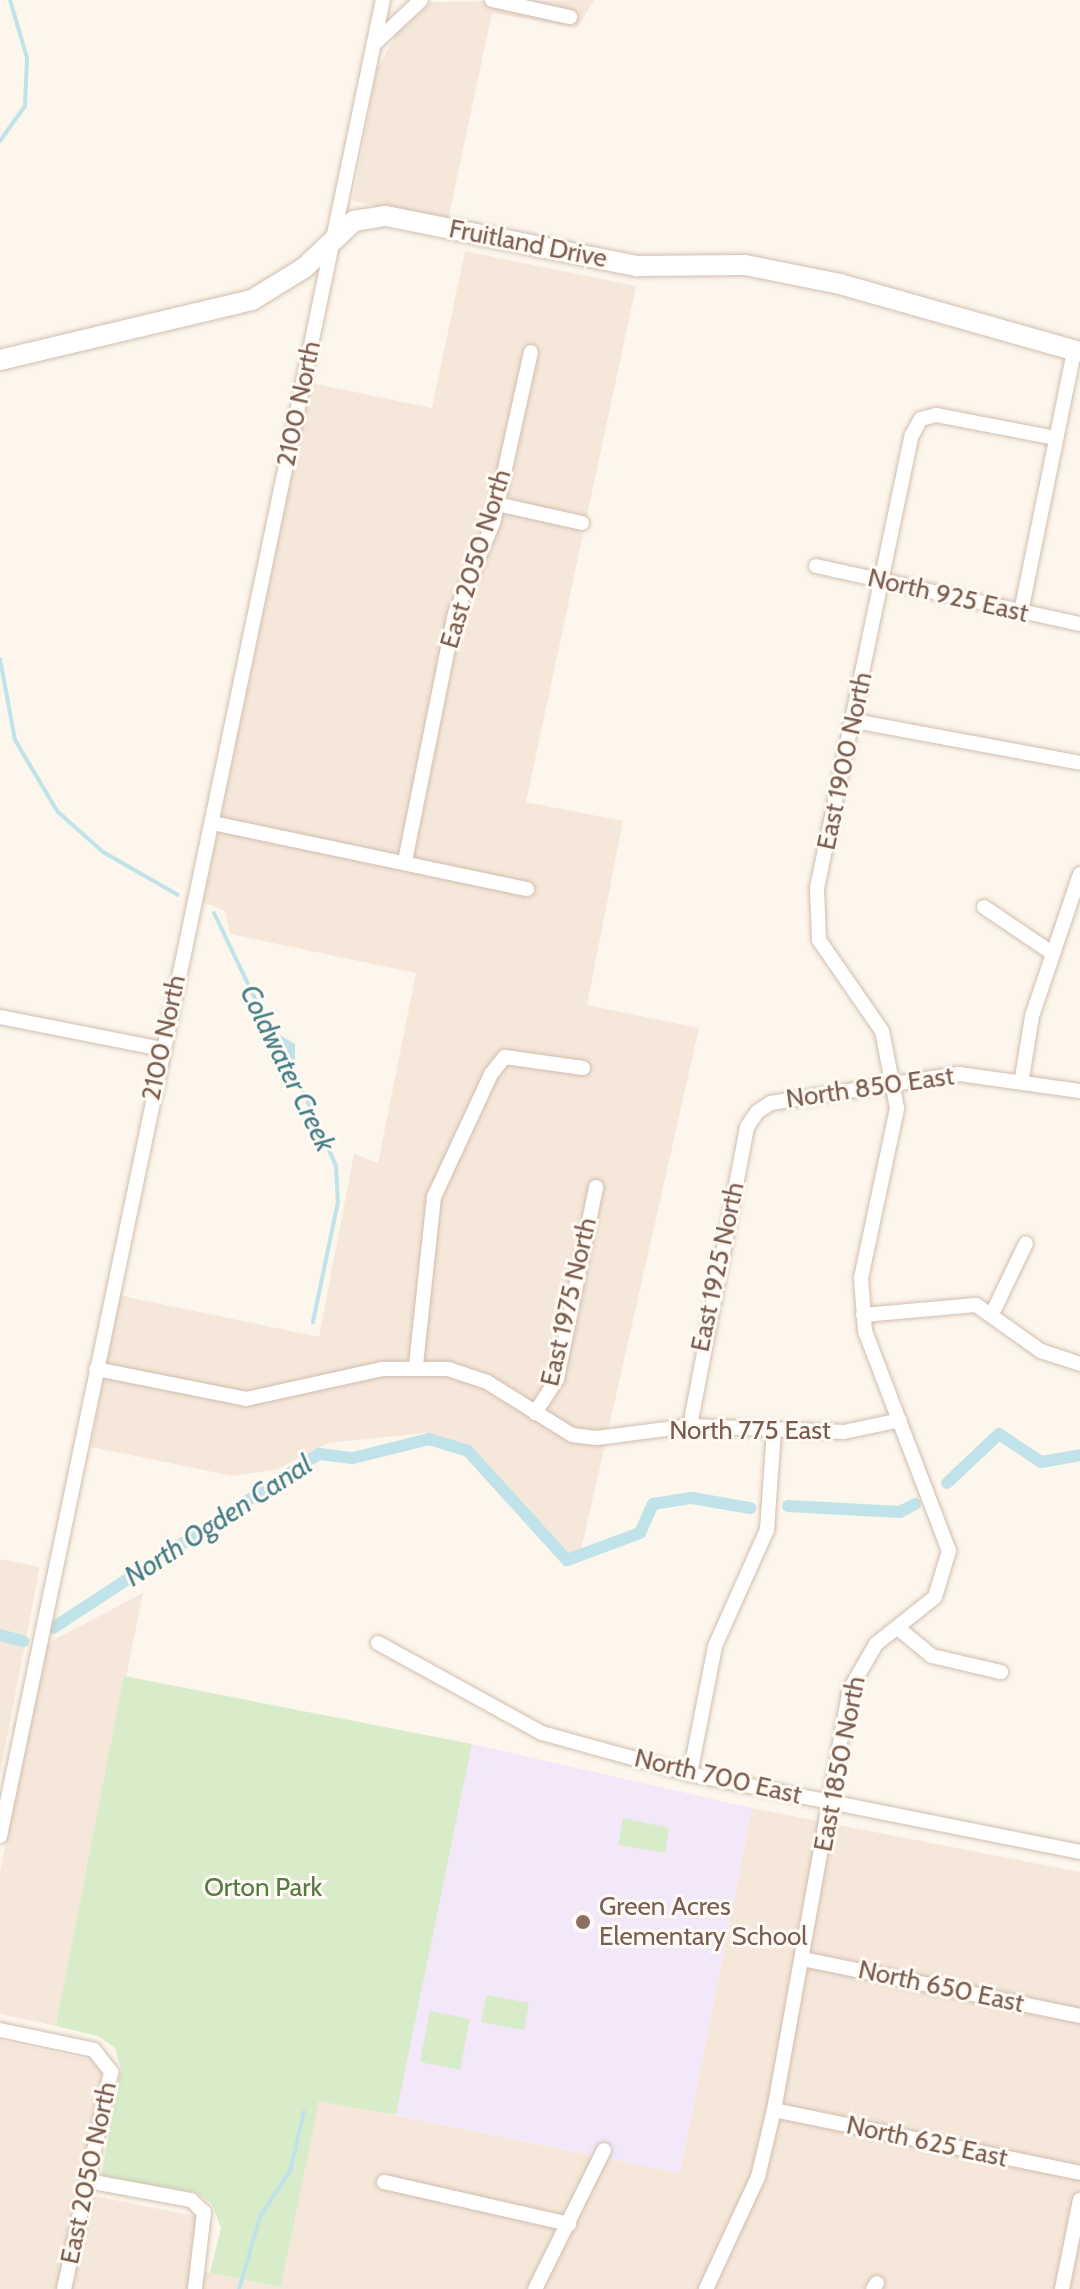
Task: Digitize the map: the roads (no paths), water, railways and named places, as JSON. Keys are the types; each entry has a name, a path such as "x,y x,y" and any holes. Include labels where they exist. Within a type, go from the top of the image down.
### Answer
{"street":[{"name":"2100 North","path":"0,1836 161,1049 213,823 383,0"},
{"path":"374,44 421,0"},
{"path":"492,0 570,17"},
{"name":"Fruitland Drive","path":"0,360 252,300 354,221 386,216 637,266 745,265 840,284 1077,352"},
{"name":"East 2050 North","path":"405,861 455,614 497,504 531,352"},
{"path":"1021,612 1056,438 1077,352"},
{"name":"East 1900 North","path":"894,1087 882,1031 835,971 814,917 921,419 1056,438"},
{"path":"497,504 582,523"},
{"name":"North 925 East","path":"816,566 1080,624"},
{"path":"854,721 1080,763"},
{"path":"213,823 527,889"},
{"path":"1022,1078 1052,953 1080,874"},
{"path":"984,907 1052,953"},
{"path":"0,1017 161,1049"},
{"path":"416,1365 434,1197 491,1074 505,1057 583,1068"},
{"name":"North 850 East","path":"757,1112 771,1103 894,1087 959,1074 1022,1078 1080,1091"},
{"name":"East 1850 North","path":"706,2289 758,2177 774,2110 859,1664 935,1597 949,1551 863,1315 861,1278 897,1108 894,1087"},
{"name":"East 1925 North","path":"690,1426 747,1127 757,1112"},
{"name":"East 1975 North","path":"535,1413 557,1379 596,1187"},
{"path":"993,1312 1026,1243"},
{"path":"863,1315 959,1303 993,1312 1041,1351 1080,1364"},
{"name":"North 775 East","path":"96,1369 246,1399 416,1365 487,1382 572,1435 597,1438 690,1426 844,1432 900,1420"},
{"path":"690,1774 715,1646 767,1530 774,1430"},
{"path":"899,1629 932,1656 1001,1672"},
{"name":"North 700 East","path":"378,1643 542,1733 690,1774 1080,1852"},
{"name":"North 650 East","path":"803,1959 1080,2016"},
{"name":"East 2050 North","path":"0,2030 107,2058 111,2072 64,2289"},
{"name":"North 625 East","path":"774,2110 1080,2173"},
{"path":"535,2289 604,2150"},
{"path":"88,2181 191,2200 204,2212 195,2289"},
{"path":"384,2182 569,2224"},
{"path":"1062,2289 1080,2200"}],"water":[{"path":"270,1029 295,1044 295,1068 269,1054"}],"waterway":[{"name":"Coldwater Creek","path":"0,141 25,106 27,58 10,0"},
{"name":"Coldwater Creek","path":"0,659 15,740 57,811 103,852 178,895"},
{"name":"Coldwater Creek","path":"214,913 271,1032"},
{"name":"Coldwater Creek","path":"291,1063 336,1166 338,1202 313,1322"},
{"name":"North Ogden Canal","path":"947,1483 999,1434 1041,1462 1080,1455"},
{"name":"North Ogden Canal","path":"53,1628 319,1454 353,1458 429,1439 468,1451 567,1560 640,1533 653,1504 692,1498 750,1508"},
{"name":"North Ogden Canal","path":"788,1506 900,1512 915,1504"},
{"name":"North Ogden Canal","path":"0,1635 23,1641"},
{"name":"Coldwater Creek","path":"239,2289 260,2217 290,2171 304,2112"}],"place":[{"name":"Green Acres Elementary School","path":"583,1922"}],"park label":[{"name":"Orton Park","path":"263,1888"}]}
